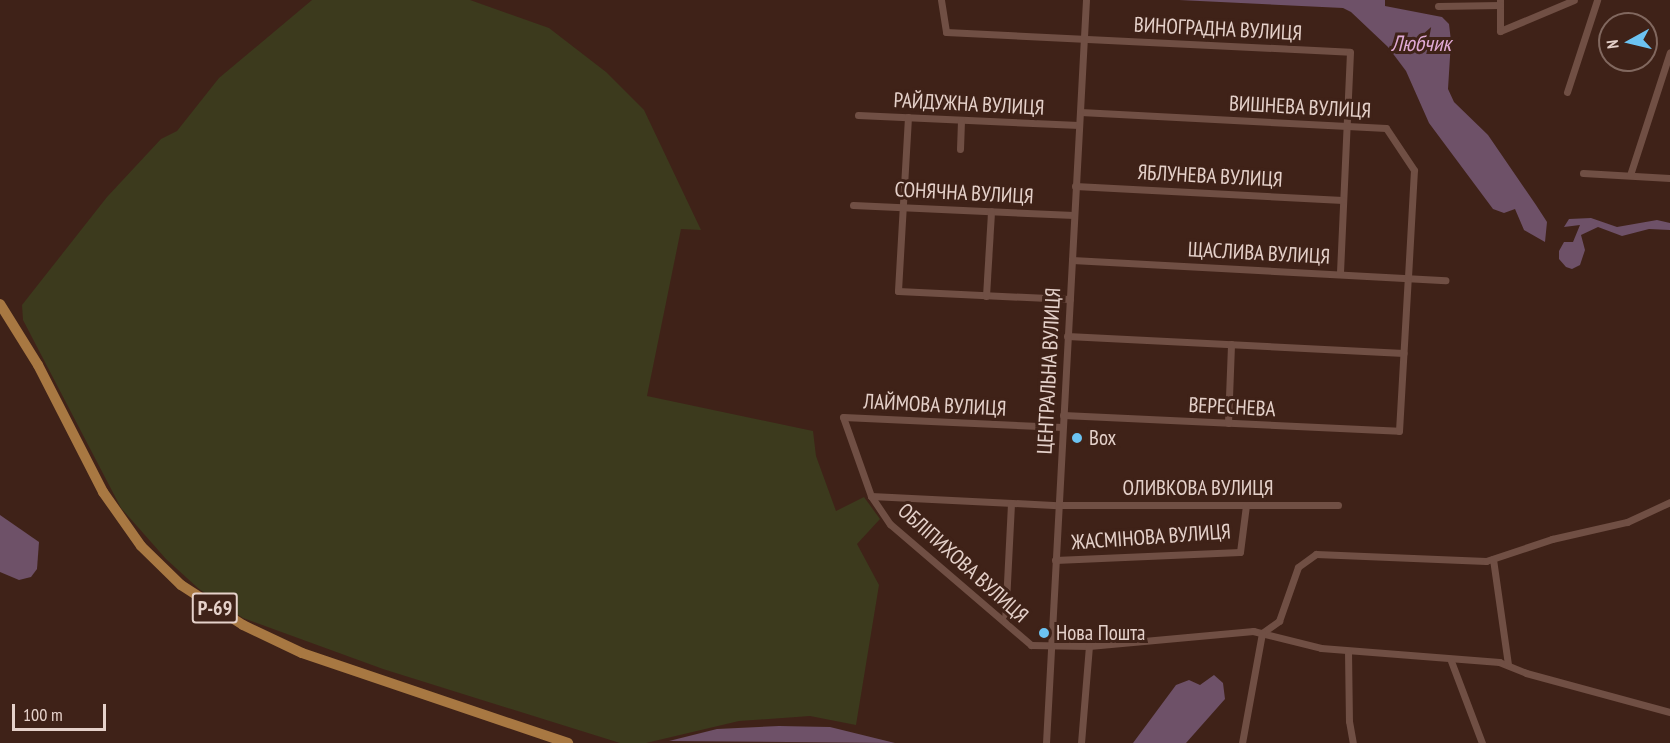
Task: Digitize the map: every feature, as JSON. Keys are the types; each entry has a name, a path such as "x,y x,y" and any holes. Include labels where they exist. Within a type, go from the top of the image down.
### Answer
{"main road":[{"name":"Р-69","path":"0,304 38,365 103,492 141,546 181,585 243,625 302,653 568,743"}],"street":[{"name":"ВИНОГРАДНА ВУЛИЦЯ","path":"941,0 945,32 1350,52 1347,126"},
{"name":"ЦЕНТРАЛЬНА ВУЛИЦЯ","path":"1046,743 1086,0"},
{"path":"1438,6 1500,2 1500,31 1574,0"},
{"path":"1567,92 1597,0"},
{"path":"1630,175 1670,52"},
{"name":"ВИШНЕВА ВУЛИЦЯ","path":"1080,112 1386,128 1414,170 1400,431"},
{"name":"РАЙДУЖНА ВУЛИЦЯ","path":"858,115 1079,125"},
{"path":"908,117 897,291 1070,299"},
{"path":"960,149 961,120"},
{"path":"1340,274 1347,126"},
{"path":"1583,173 1670,178"},
{"name":"ЯБЛУНЕВА ВУЛИЦЯ","path":"1075,186 1343,200"},
{"name":"СОНЯЧНА ВУЛИЦЯ","path":"853,205 1074,215"},
{"path":"987,296 991,211"},
{"name":"ЩАСЛИВА ВУЛИЦЯ","path":"1072,260 1445,280"},
{"path":"1067,336 1404,353"},
{"path":"1228,423 1231,344"},
{"name":"ВЕРЕСНЕВА","path":"1063,415 1400,431"},
{"name":"ЛАЙМОВА ВУЛИЦЯ","path":"843,417 1062,427"},
{"name":"ОБЛІПИХОВА ВУЛИЦЯ","path":"843,417 871,496 903,537 1031,645 1050,647"},
{"name":"ОЛИВКОВА ВУЛИЦЯ","path":"871,496 1058,505 1338,505"},
{"path":"1242,743 1262,633 1279,621 1298,567 1316,554 1493,559 1552,539 1627,522 1670,502"},
{"path":"1005,622 1011,503"},
{"name":"ЖАСМІНОВА ВУЛИЦЯ","path":"1055,560 1240,552 1245,505"},
{"path":"1493,559 1508,665"},
{"path":"1050,647 1089,646 1217,633 1262,633 1348,651 1451,661 1488,660 1670,712"},
{"path":"1081,743 1089,646"},
{"path":"1348,651 1349,721 1353,743"},
{"path":"1451,661 1482,743"}],"shaded area":[{"path":"312,0 470,0 549,28 606,72 644,110 701,230 681,229 647,396 813,431 816,456 836,511 864,497 880,519 857,544 879,585 856,725 810,716 739,721 646,743 620,743 383,669 243,618 199,589 166,559 121,508 23,320 22,305 107,197 161,139 177,131 219,78"}],"water":[{"name":"Любчик","path":"1179,0 1385,0 1385,6 1442,17 1449,24 1451,41 1448,89 1454,102 1488,135 1547,222 1545,242 1524,230 1515,209 1504,213 1493,209 1429,123 1406,71 1388,47 1351,12 1343,8"},
{"path":"1591,218 1617,227 1657,220 1670,223 1670,230 1649,229 1622,236 1598,227 1581,235 1585,250 1580,265 1572,269 1566,267 1559,259 1559,251 1564,242 1573,242 1580,225 1564,227 1569,219"},
{"path":"0,515 39,542 37,569 31,577 19,580 0,572"},
{"path":"1214,675 1223,683 1225,699 1186,743 1133,743 1176,685 1189,680 1200,685"},
{"path":"779,726 830,727 895,743 669,741 717,729"}],"place":[{"name":"Box","path":"1077,438"},
{"name":"Нова Пошта","path":"1044,633"}]}
